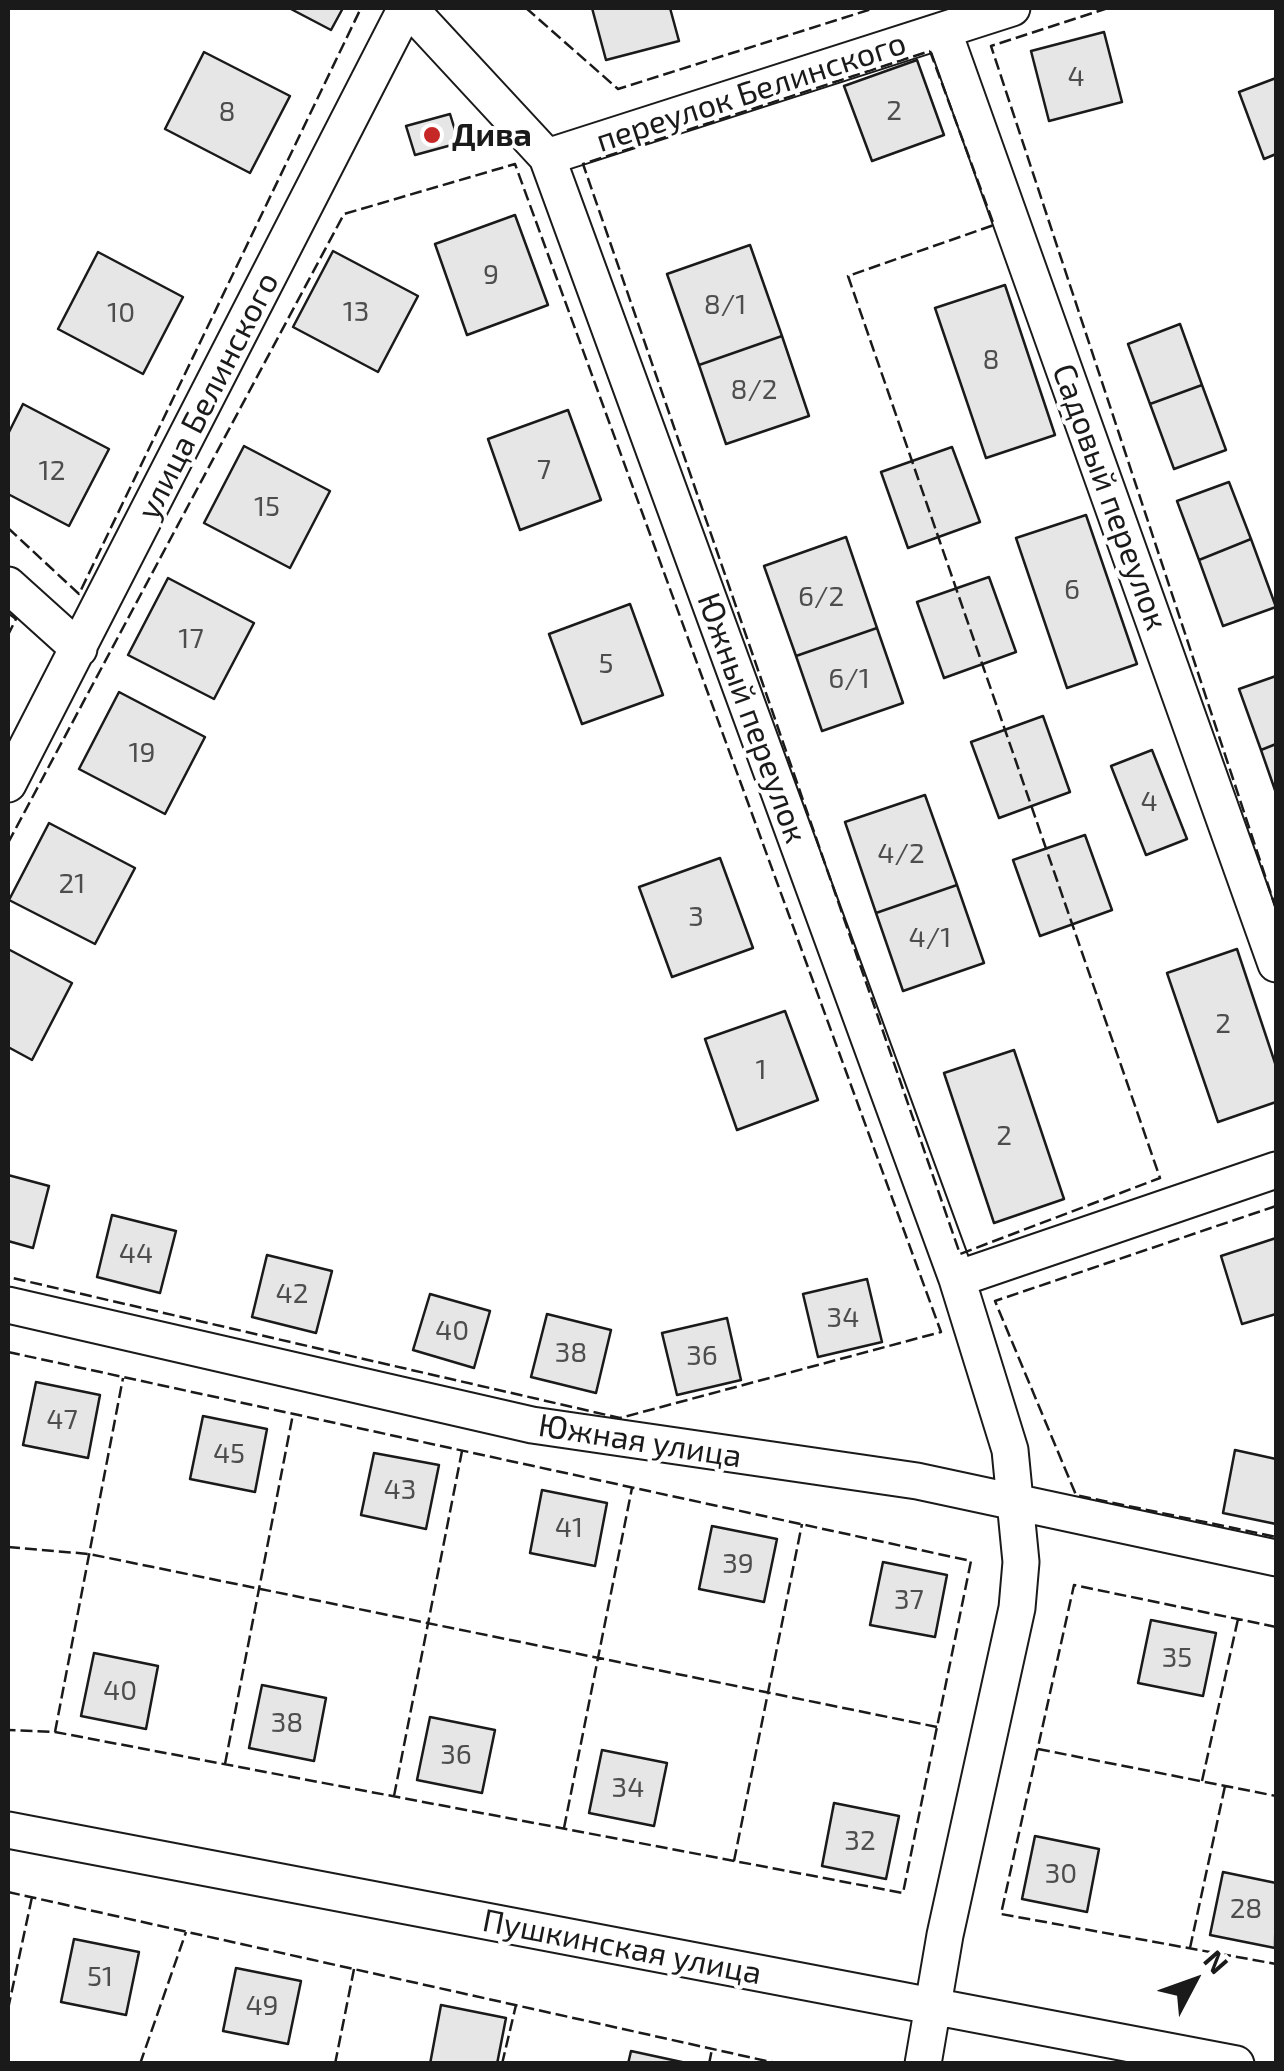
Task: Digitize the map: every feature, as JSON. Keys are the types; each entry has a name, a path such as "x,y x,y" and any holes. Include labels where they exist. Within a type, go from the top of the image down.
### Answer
{"street":[{"path":"408,8 547,157"},
{"name":"улица Белинского","path":"8,784 408,8"},
{"name":"переулок Белинского","path":"547,157 1012,8"},
{"name":"Садовый переулок","path":"943,30 1276,964"},
{"name":"Южный переулок","path":"547,157 956,1279 1010,1450 1018,1505 1017,1608 923,2064"},
{"path":"8,585 78,649"},
{"path":"956,1279 1276,1170"},
{"name":"Южная улица","path":"8,1305 532,1425 917,1481 1276,1558"},
{"name":"Пушкинская улица","path":"8,1830 1236,2064"}],"building":[{"path":"289,8 343,8 331,30"},
{"path":"592,8 670,8 679,41 606,60"},
{"path":"1104,32 1122,102 1049,121 1031,51"},
{"path":"204,52 290,96 250,173 165,129"},
{"path":"917,60 944,135 872,161 844,86"},
{"path":"1276,78 1276,154 1264,159 1239,92"},
{"path":"450,114 459,143 415,155 406,126"},
{"path":"515,215 548,305 467,335 435,244"},
{"path":"750,245 782,336 699,365 667,274"},
{"path":"333,251 418,296 378,372 293,327"},
{"path":"98,252 183,297 143,374 58,329"},
{"path":"1005,285 1055,435 986,458 935,308"},
{"path":"1180,324 1202,385 1150,404 1128,344"},
{"path":"782,336 809,416 726,444 699,365"},
{"path":"1202,385 1226,450 1174,469 1150,404"},
{"path":"23,404 109,449 69,526 8,494 8,434"},
{"path":"568,410 601,500 520,530 488,439"},
{"path":"244,446 330,491 290,568 204,523"},
{"path":"952,447 980,522 908,548 881,472"},
{"path":"1229,482 1251,539 1199,560 1177,501"},
{"path":"1086,515 1137,664 1067,688 1016,538"},
{"path":"846,537 877,628 796,656 764,566"},
{"path":"1251,539 1276,607 1223,626 1199,560"},
{"path":"989,577 1016,652 944,678 917,602"},
{"path":"168,578 254,623 214,699 128,655"},
{"path":"630,604 663,695 582,724 549,634"},
{"path":"877,628 903,703 822,731 796,656"},
{"path":"1276,676 1276,744 1261,750 1239,689"},
{"path":"119,692 205,737 165,814 79,769"},
{"path":"1043,716 1070,792 999,818 971,742"},
{"path":"1276,744 1276,793 1261,750"},
{"path":"1152,750 1187,839 1146,855 1111,766"},
{"path":"925,795 957,885 876,913 845,822"},
{"path":"49,823 135,868 95,944 9,900"},
{"path":"1085,835 1112,910 1040,936 1013,860"},
{"path":"720,858 753,948 672,977 639,887"},
{"path":"957,885 984,963 903,991 876,913"},
{"path":"8,949 72,983 32,1060 8,1047"},
{"path":"1237,949 1276,1066 1276,1102 1218,1122 1167,973"},
{"path":"785,1011 818,1100 737,1130 705,1039"},
{"path":"1014,1050 1064,1199 994,1223 944,1073"},
{"path":"8,1175 49,1186 33,1248 8,1241"},
{"path":"112,1215 176,1231 160,1293 97,1277"},
{"path":"1276,1238 1276,1314 1242,1324 1221,1256"},
{"path":"267,1255 332,1271 316,1333 252,1317"},
{"path":"867,1279 882,1342 818,1357 803,1294"},
{"path":"430,1294 490,1311 474,1368 413,1350"},
{"path":"547,1314 611,1330 596,1393 531,1377"},
{"path":"727,1318 741,1380 677,1395 662,1333"},
{"path":"36,1382 100,1395 88,1458 23,1445"},
{"path":"203,1416 267,1429 255,1492 190,1479"},
{"path":"1235,1450 1276,1459 1276,1524 1223,1513"},
{"path":"374,1453 439,1465 426,1529 361,1515"},
{"path":"542,1490 607,1503 595,1566 530,1553"},
{"path":"712,1526 777,1539 764,1602 699,1589"},
{"path":"883,1562 947,1575 935,1637 870,1625"},
{"path":"1151,1620 1216,1633 1203,1696 1138,1683"},
{"path":"94,1653 158,1666 146,1729 81,1716"},
{"path":"262,1685 326,1698 314,1761 249,1748"},
{"path":"430,1717 495,1730 482,1793 417,1780"},
{"path":"602,1750 667,1763 654,1826 589,1813"},
{"path":"834,1803 899,1816 886,1879 822,1866"},
{"path":"1035,1836 1099,1849 1087,1912 1022,1899"},
{"path":"1223,1872 1276,1883 1275,1948 1210,1935"},
{"path":"74,1939 139,1952 126,2015 61,2002"},
{"path":"236,1968 301,1981 288,2044 223,2031"},
{"path":"441,2005 506,2018 497,2064 430,2064"},
{"path":"631,2051 691,2064 628,2064"}],"fence":[{"path":"8,528 79,594 361,8"},
{"path":"526,8 618,89 875,8"},
{"path":"1108,8 991,46 1276,909"},
{"path":"930,51 994,225 848,276 1160,1178 960,1254 583,164 930,51"},
{"path":"8,843 344,214 515,164 941,1332 620,1418 8,1277"},
{"path":"8,613 16,619 8,635"},
{"path":"1276,1206 995,1301 1076,1495 1276,1537"},
{"path":"8,1352 971,1561 903,1893 55,1732 8,1730"},
{"path":"55,1732 123,1378"},
{"path":"225,1764 293,1414"},
{"path":"394,1796 462,1451"},
{"path":"564,1828 632,1488"},
{"path":"734,1861 802,1524"},
{"path":"8,1547 89,1554 937,1727"},
{"path":"1276,1627 1074,1585 1001,1914 1276,1964"},
{"path":"1202,1781 1238,1619"},
{"path":"1038,1749 1276,1796"},
{"path":"1190,1948 1225,1786"},
{"path":"8,1892 780,2064"},
{"path":"8,2009 32,1897"},
{"path":"140,2064 186,1932"},
{"path":"335,2064 354,1969"},
{"path":"502,2064 516,2005"},
{"path":"709,2064 712,2049"}],"place":[{"name":"Дива","path":"432,135"}]}
